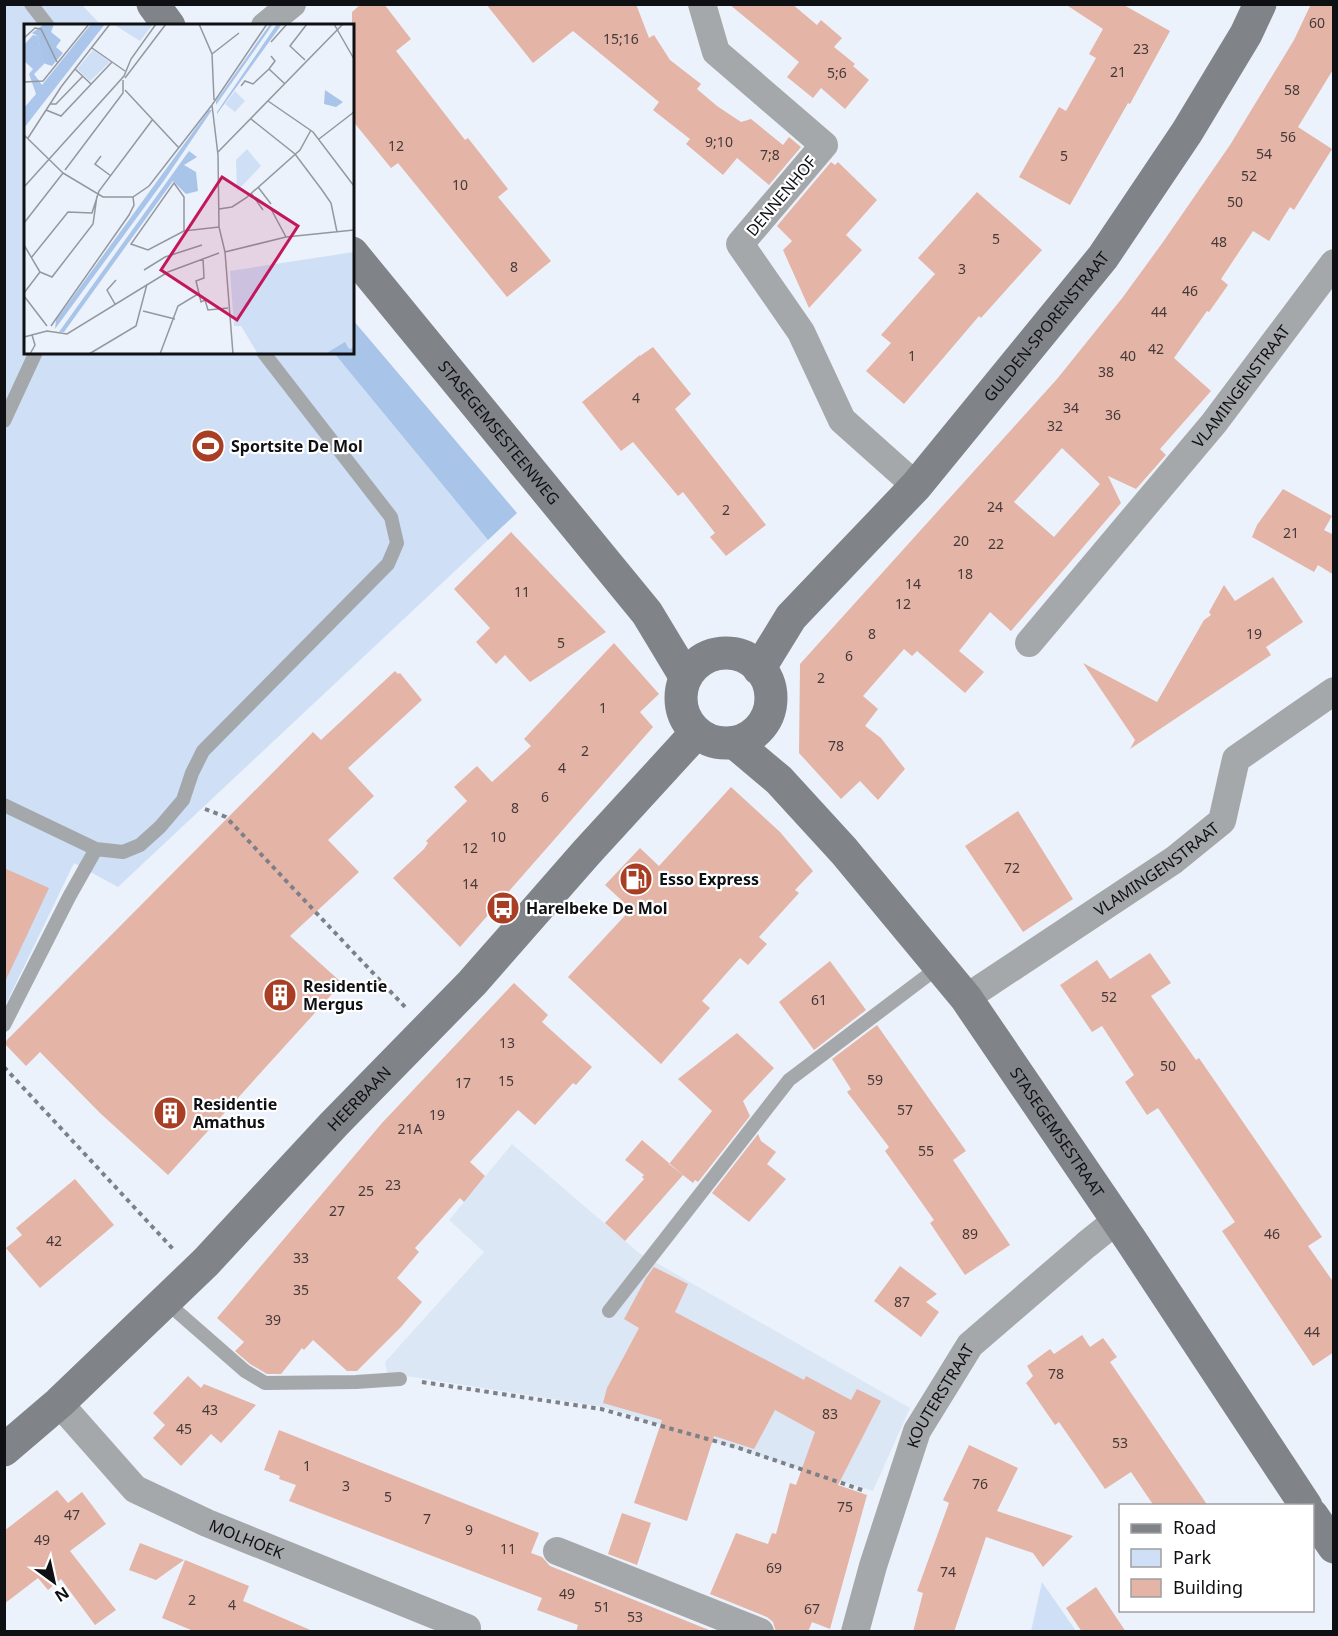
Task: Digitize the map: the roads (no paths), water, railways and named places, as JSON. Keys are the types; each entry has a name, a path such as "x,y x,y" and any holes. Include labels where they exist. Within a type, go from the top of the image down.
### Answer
{"street":[{"path":"153,4 168,24"},
{"path":"267,24 292,4"},
{"name":"DENNENHOF","path":"702,4 716,52 824,146 740,244 801,332 842,420 916,486"},
{"name":"GULDEN-SPORENSTRAAT","path":"721,664 791,617 916,486 1103,257 1187,132 1246,34 1260,4"},
{"name":"STASEGEMSESTEENWEG","path":"354,255 648,613 721,664"},
{"name":"VLAMINGENSTRAAT","path":"1029,643 1214,423 1334,263"},
{"path":"721,664 770,687 771,703 765,720 747,735 722,743 696,733 683,713 681,698 721,664"},
{"name":"VLAMINGENSTRAAT","path":"966,998 1174,860 1222,820 1236,759 1334,691"},
{"name":"HEERBAAN","path":"4,1449 59,1403 195,1272 333,1124 472,983 586,853 696,733"},
{"name":"STASEGEMSESTRAAT","path":"747,735 779,780 844,851 966,998 1118,1220 1305,1504"},
{"name":"KOUTERSTRAAT","path":"855,1632 873,1566 917,1431 970,1345 1118,1220"},
{"name":"MOLHOEK","path":"59,1403 135,1489 207,1523 467,1628"},
{"path":"1314,1518 1334,1547"},
{"path":"557,1551 760,1632"}],"lane":[{"path":"31,4 46,24"},
{"path":"4,421 35,354"},
{"path":"4,805 96,849 123,852 140,845 160,827 183,800 192,772 203,751 388,564 397,543 391,517 265,354"},
{"path":"4,1025 96,849"},
{"path":"609,1311 789,1080 940,966"},
{"path":"165,1301 245,1371 265,1383 356,1382 400,1378"}],"place":[{"name":"Sportsite De Mol","path":"208,446"},
{"name":"Esso Express","path":"636,879"},
{"name":"Harelbeke De Mol","path":"503,908"},
{"name":"Residentie Mergus","path":"280,995"},
{"name":"Residentie Amathus","path":"170,1113"}]}
